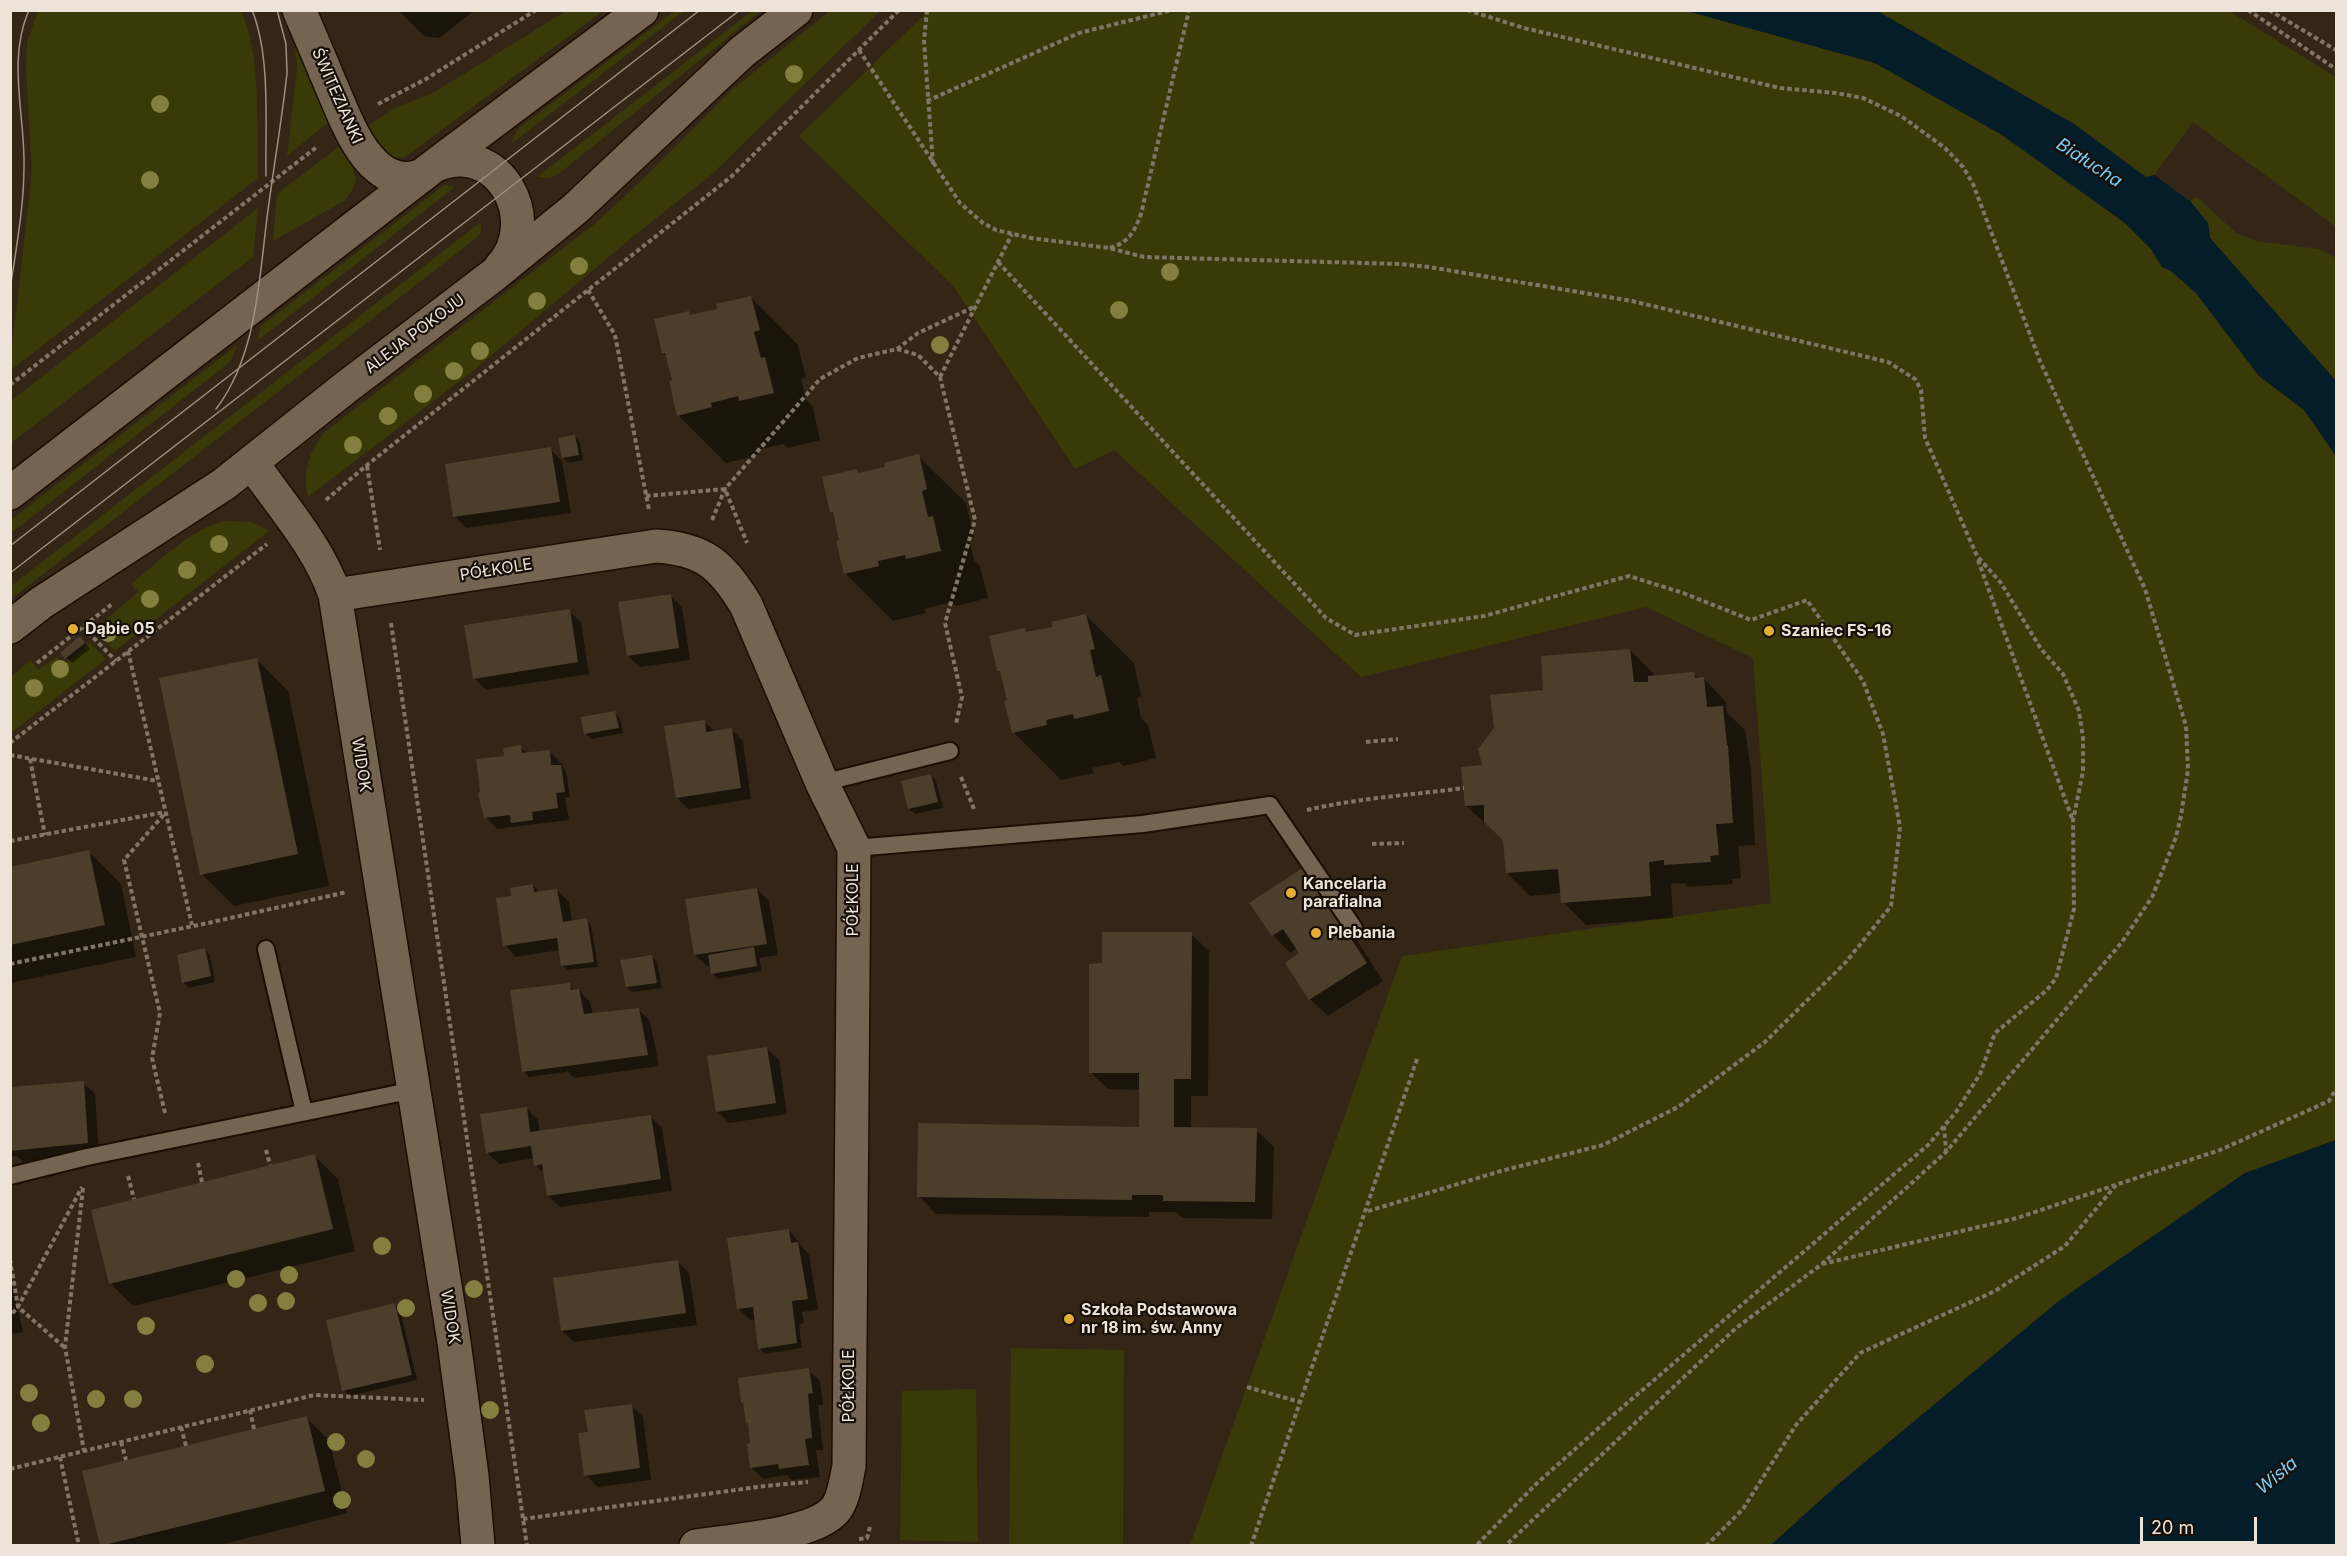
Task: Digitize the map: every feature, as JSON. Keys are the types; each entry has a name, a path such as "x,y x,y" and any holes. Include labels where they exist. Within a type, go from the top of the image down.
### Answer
{"street":[{"name":"ŚWITEZIANKI","path":"299,10 348,124 362,150 373,163 386,173 407,179 458,160 476,163 493,172 509,188 516,204 515,237 508,257 495,274"},
{"path":"10,493 427,171 642,10"},
{"name":"ALEJA POKOJU","path":"10,627 41,603 201,500 252,463 345,388 495,274 574,209 742,52 796,10"},
{"name":"WIDOK","path":"252,463 318,558 335,596 460,1385 478,1545"},
{"name":"PÓŁKOLE","path":"335,596 656,546 672,547 699,555 718,566 734,585 746,605 822,783 854,848 849,1466 844,1491 836,1509 822,1521 801,1529 696,1545"}],"lane":[{"path":"822,783 950,751"},
{"path":"854,848 1143,824 1270,805 1354,928"},
{"path":"266,949 304,1112"},
{"path":"10,1176 414,1090"}],"path":[{"path":"375,107 426,79 536,10"},
{"path":"322,503 732,176 900,10"},
{"path":"927,10 924,41 933,165"},
{"path":"927,101 1079,33 1172,10"},
{"path":"1109,248 1127,240 1133,233 1141,214 1189,10"},
{"path":"1467,10 1524,28 1780,88 1863,98 1901,116 1945,148 1963,167 1973,184 2040,361 2145,589 2182,710 2188,740 2186,790 2181,816 2152,897 2133,928 1947,1152 1821,1264 1736,1328 1505,1545"},
{"path":"2248,10 2337,69"},
{"path":"2269,10 2337,50"},
{"path":"859,50 960,203 971,214 996,230 1109,248 1144,257 1388,263 1429,267 1632,301 1888,362 1914,379 1921,390 1925,438 1977,556 2073,821"},
{"path":"10,385 323,142"},
{"path":"940,377 1012,234"},
{"path":"998,262 1326,618 1355,635 1484,616 1629,576 1683,593 1751,620 1807,600 1863,681 1883,734 1900,827 1891,906 1846,962 1765,1042 1678,1107 1603,1145 1501,1171 1365,1212"},
{"path":"588,290 615,335 656,546"},
{"path":"699,555 725,489 820,379 858,358 897,349 918,333 976,306"},
{"path":"897,349 918,355 940,377 975,520 945,623 962,697 950,751 985,837"},
{"path":"367,465 527,1545"},
{"path":"10,743 269,543"},
{"path":"1476,1545 1534,1485 1928,1145 1980,1074 1995,1033 2047,990 2056,978 2074,909 2073,821 2083,771 2083,738 2079,711 2063,674 2041,649 2001,583 1977,556"},
{"path":"37,663 115,602"},
{"path":"83,627 116,661"},
{"path":"128,651 192,925"},
{"path":"1366,742 1398,740"},
{"path":"10,755 158,781"},
{"path":"30,759 45,835"},
{"path":"1349,800 1396,797 1464,788"},
{"path":"10,841 166,812"},
{"path":"166,812 124,860 160,1013 152,1058 171,1140"},
{"path":"1372,844 1404,843"},
{"path":"10,964 192,925 208,924 357,890"},
{"path":"1251,1545 1417,1059"},
{"path":"1821,1264 2017,1218 2116,1185 2220,1149 2329,1101 2337,1089"},
{"path":"1944,1126 1947,1152"},
{"path":"264,1144 270,1165"},
{"path":"197,1159 201,1182"},
{"path":"128,1175 134,1199"},
{"path":"10,1316 18,1307 83,1185 65,1347 84,1451"},
{"path":"1706,1545 1743,1509 1796,1425 1860,1353 1995,1291 2065,1246 2116,1185"},
{"path":"10,1259 18,1307 65,1347"},
{"path":"1247,1387 1300,1402"},
{"path":"10,1469 314,1395 425,1400"},
{"path":"250,1410 254,1429"},
{"path":"181,1427 186,1446"},
{"path":"121,1442 126,1460"},
{"path":"60,1457 79,1545"},
{"path":"524,1519 816,1481"}],"shaded area":[{"path":"38,10 241,11 248,29 255,70 258,178 11,370 32,172 26,70 27,43"},
{"path":"676,10 684,11 512,143 520,127"},
{"path":"929,10 1687,11 1875,63 2002,135 2125,223 2151,249 2162,267 2171,271 2196,293 2259,376 2304,410 2336,456 2336,1140 2245,1173 2060,1300 1835,1487 1771,1545 1190,1545 1402,956 1771,903 1753,658 1646,607 1361,677 1114,450 1075,469 953,286 799,136"},
{"path":"566,11 603,11 405,157 392,158 361,130 397,107 433,93"},
{"path":"752,11 761,11 561,172 551,178 537,177"},
{"path":"830,11 880,11 711,175 636,234 474,370 308,497 306,479 308,463 325,432 597,222 733,89"},
{"path":"1877,11 2229,11 2336,77 2336,227 2193,122 2154,175 2146,177 2074,124"},
{"path":"294,32 336,116 287,156 297,69"},
{"path":"345,142 356,179 351,192 344,201 273,241 277,194"},
{"path":"447,185 455,187 257,341 261,326"},
{"path":"2197,197 2236,233 2256,241 2319,249 2336,258 2336,381 2210,238 2208,223 2190,201"},
{"path":"258,208 253,257 11,443 11,401"},
{"path":"481,222 481,233 475,239 11,599 11,586"},
{"path":"237,345 230,362 11,533 11,520"},
{"path":"226,521 252,522 269,531 115,651 94,630 138,592 131,584 164,556 201,530"},
{"path":"90,643 106,659 11,733 11,676 31,660 38,670 57,657 64,664"},
{"path":"1011,1348 1124,1350 1123,1545 1009,1545"},
{"path":"976,1389 978,1542 900,1540 902,1391"}],"water":[{"name":"Białucha","path":"1687,11 1877,11 2074,124 2146,177 2154,175 2190,201 2208,223 2210,238 2336,381 2336,456 2304,410 2259,376 2196,293 2171,271 2162,267 2151,249 2125,223 2002,135 1875,63"},
{"name":"Wisła","path":"2336,1140 2336,1545 1771,1545 1835,1487 2060,1300 2245,1173"}],"building":[{"path":"751,296 760,330 754,332 761,358 765,357 774,393 739,401 738,396 711,403 712,407 677,416 669,381 672,380 665,353 662,353 654,319 689,311 690,315 717,309 716,304"},
{"path":"575,435 579,455 562,458 558,438"},
{"path":"551,447 560,502 453,517 445,464"},
{"path":"919,454 927,489 922,491 928,517 933,516 941,551 906,559 905,555 878,561 879,566 844,574 836,541 839,540 833,512 830,512 822,477 857,469 858,473 885,467 884,463"},
{"path":"671,594 679,648 627,656 618,602"},
{"path":"570,609 578,662 473,679 464,625"},
{"path":"1086,614 1095,649 1090,650 1096,677 1101,675 1109,711 1074,719 1073,714 1046,720 1047,725 1012,733 1004,701 1007,700 989,636 1025,628 1026,632 1053,627 1051,622"},
{"path":"80,636 85,643 65,659 60,653"},
{"path":"1630,649 1634,682 1648,682 1648,676 1694,672 1695,678 1704,677 1707,707 1723,706 1733,823 1716,824 1719,855 1710,856 1711,862 1664,865 1664,860 1649,862 1651,896 1561,903 1558,869 1506,873 1503,840 1484,822 1484,805 1465,806 1461,767 1482,765 1478,749 1494,728 1490,695 1543,690 1541,656"},
{"path":"257,658 298,854 200,875 159,678"},
{"path":"615,711 619,728 584,734 581,717"},
{"path":"705,720 706,732 732,728 741,788 676,798 664,726"},
{"path":"521,745 522,753 550,750 551,765 561,765 565,792 556,793 558,808 532,812 533,820 511,823 510,815 484,818 478,794 480,791 476,759 504,756 503,748"},
{"path":"931,774 938,802 908,809 901,781"},
{"path":"89,850 105,925 10,945 10,867"},
{"name":"Plebania","path":"1304,867 1367,963 1309,1000 1285,963 1299,953 1283,929 1272,936 1249,903"},
{"path":"533,884 534,892 557,889 563,922 587,918 594,962 561,966 557,938 503,946 496,898 511,896 510,888"},
{"path":"757,888 767,944 694,955 685,899"},
{"path":"1102,932 1192,932 1191,1079 1174,1079 1174,1127 1257,1128 1255,1202 1163,1201 1163,1195 1132,1195 1132,1200 917,1197 918,1123 1139,1127 1139,1073 1089,1073 1089,964 1102,963"},
{"path":"754,947 757,966 711,974 708,955"},
{"path":"205,948 211,976 182,983 177,955"},
{"path":"652,955 657,983 626,987 620,960"},
{"path":"570,983 571,990 579,989 584,1014 639,1008 648,1055 522,1072 510,990"},
{"path":"767,1047 776,1103 716,1112 707,1056"},
{"path":"84,1081 88,1143 10,1151 10,1087"},
{"path":"527,1107 530,1132 651,1115 661,1179 547,1196 542,1164 534,1166 531,1146 486,1153 480,1114"},
{"path":"315,1154 333,1229 109,1284 91,1210"},
{"path":"789,1229 791,1243 798,1242 808,1299 792,1301 797,1343 758,1349 753,1307 737,1309 727,1238"},
{"path":"678,1260 686,1313 561,1331 553,1278"},
{"path":"395,1303 412,1375 342,1391 326,1320"},
{"path":"809,1368 813,1393 808,1394 812,1438 805,1439 809,1465 779,1469 778,1464 750,1468 747,1444 750,1443 748,1423 746,1423 743,1403 741,1403 738,1378"},
{"path":"632,1404 640,1468 584,1476 578,1433 588,1432 584,1410"},
{"path":"307,1416 325,1491 100,1546 82,1471"}],"tram line":[{"path":"10,290 24,181 19,48 29,10"},
{"path":"252,10 258,28 265,69 266,176"},
{"path":"216,409 241,364 249,339 259,287 287,73 286,44 277,10"},
{"path":"10,546 700,10"},
{"path":"10,573 740,10"}],"place":[{"name":"Dąbie 05","path":"73,629"},
{"name":"Szaniec FS-16","path":"1769,631"},
{"name":"Kancelaria parafialna","path":"1291,893"},
{"name":"Plebania","path":"1316,933"},
{"name":"Szkoła Podstawowa nr 18 im. św. Anny","path":"1069,1319"}]}
